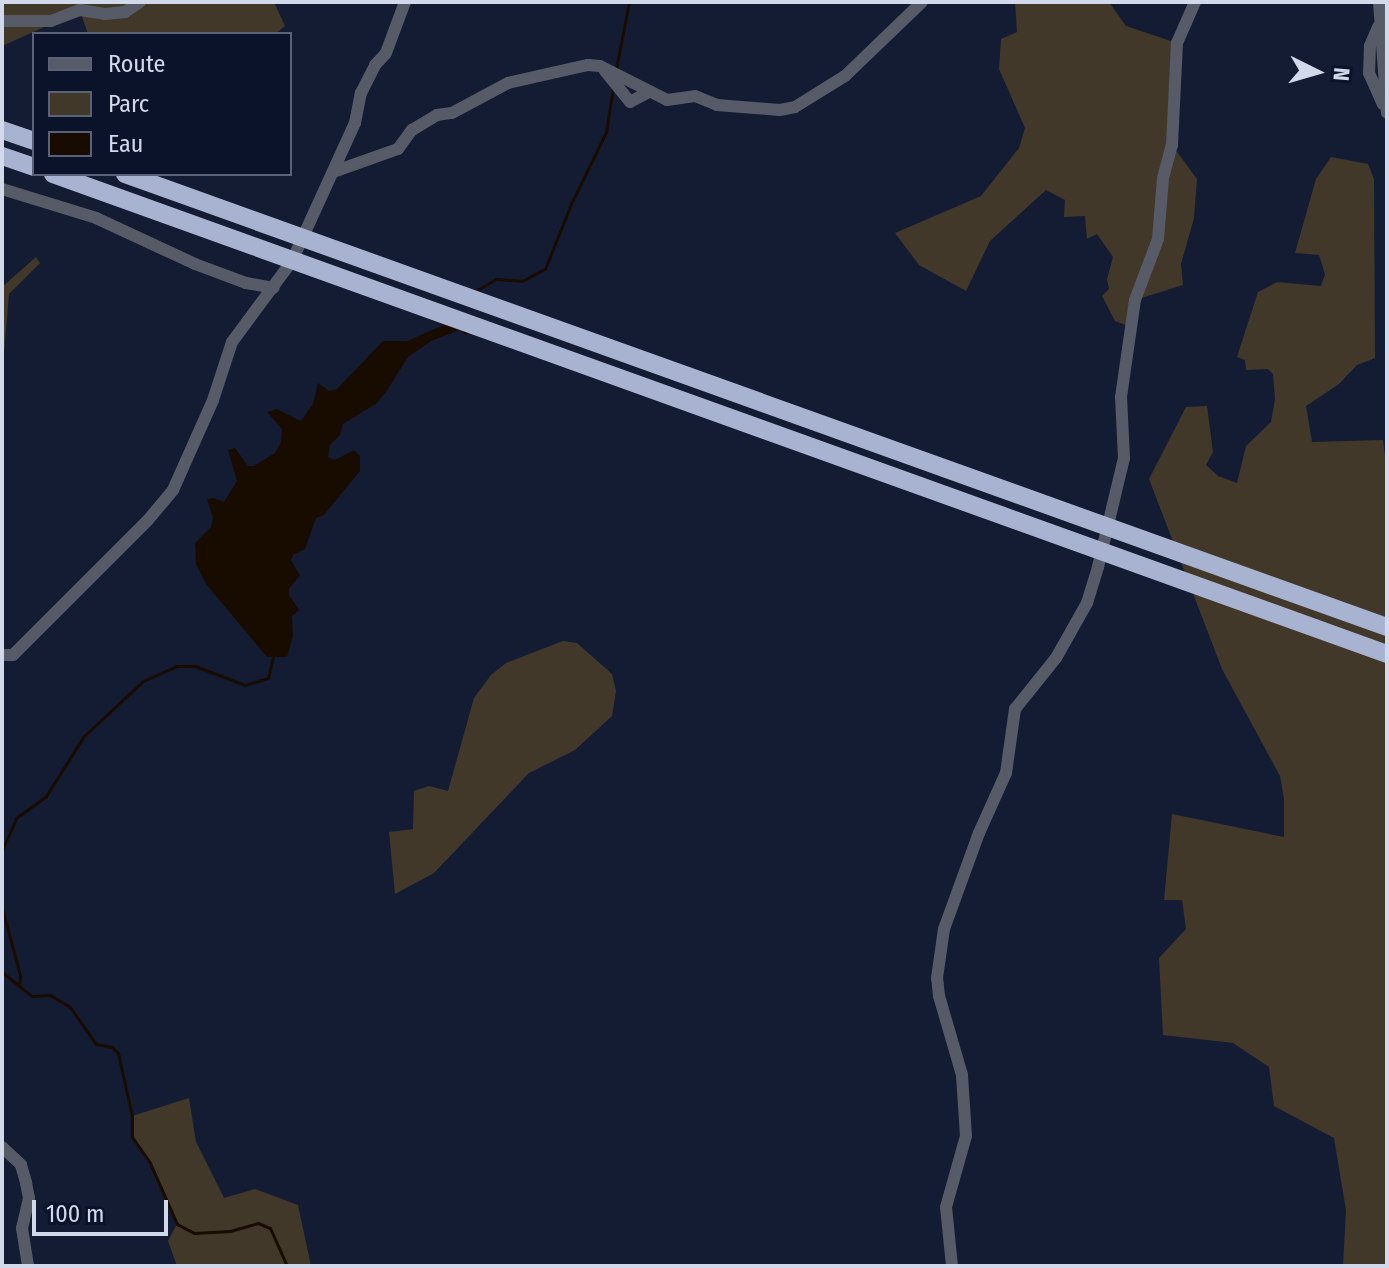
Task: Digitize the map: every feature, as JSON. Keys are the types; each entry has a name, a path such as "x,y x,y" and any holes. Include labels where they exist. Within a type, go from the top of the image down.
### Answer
{"highway":[{"path":"2,130 32,140"},
{"path":"2,156 32,166"},
{"path":"58,176 1387,654"},
{"path":"131,176 1387,627"}],"street":[{"path":"2,21 51,21 80,10 105,14 125,12 140,2"},
{"path":"2,655 13,655 148,520 173,490 213,400 232,342 292,261 355,123 361,93 375,65 386,53 405,2"},
{"path":"333,172 398,149 412,130 437,115 452,113 508,83 588,65 604,68 630,102 649,92 667,100 695,96 717,105 780,110 795,107 845,76 922,2"},
{"path":"952,1266 946,1207 966,1136 966,1123 962,1075 939,996 937,978 944,929 979,833 1006,773 1015,709 1056,658 1087,603 1102,551 1124,458 1121,397 1135,300 1158,239 1163,178 1172,145 1177,43 1195,2"},
{"path":"1379,2 1387,112"},
{"path":"2,189 96,218 195,264 246,283 274,288"},
{"path":"2,1147 21,1165 26,1183 29,1198 22,1228 28,1266"}],"green space":[{"path":"4,2 274,2 285,26 278,32 87,32 80,11 2,46"},
{"path":"1015,2 1109,2 1126,26 1177,43 1172,145 1197,179 1194,218 1181,264 1183,285 1135,300 1131,327 1115,321 1102,296 1109,289 1107,279 1113,257 1097,234 1087,239 1085,216 1064,217 1065,200 1046,190 990,241 966,291 919,265 895,233 981,196 1019,148 1025,128 999,69 1001,39 1017,32"},
{"path":"1331,157 1368,164 1374,179 1375,358 1357,365 1339,384 1306,406 1312,442 1383,440 1387,473 1387,1266 1343,1266 1346,1210 1334,1138 1274,1106 1269,1067 1233,1043 1163,1035 1159,958 1186,929 1182,900 1164,900 1172,814 1284,837 1284,799 1280,776 1222,669 1149,479 1186,407 1207,406 1213,452 1206,465 1218,476 1237,483 1246,446 1271,422 1275,399 1273,374 1268,369 1246,370 1245,360 1237,357 1258,292 1277,282 1321,286 1325,274 1319,255 1295,253 1316,179"},
{"path":"36,257 40,263 9,294 2,376 2,287"},
{"path":"563,641 577,643 612,674 616,691 612,716 575,750 529,773 434,873 395,894 389,832 413,829 414,791 429,786 448,791 474,698 491,675 506,663"},
{"path":"189,1098 196,1142 224,1198 255,1189 298,1205 311,1266 177,1266 168,1241 177,1224 150,1163 132,1137 132,1116"}],"water":[{"path":"469,314 479,317 474,330 466,335 459,330 431,341 408,357 377,403 343,424 340,435 330,445 328,457 335,460 354,450 360,456 360,471 324,515 316,518 305,549 293,555 291,560 300,575 289,589 289,595 299,610 292,616 293,636 287,657 267,657 206,584 196,564 195,543 211,527 213,518 207,499 224,502 237,481 228,450 235,448 248,466 254,466 275,453 281,442 282,429 267,412 277,409 301,421 313,404 318,383 329,391 337,389 383,341 407,341"}],"waterway":[{"path":"616,69 629,2"},
{"path":"477,290 496,279 522,281 545,269 571,204 606,132 613,88"},
{"path":"2,850 16,818 46,796 84,736 143,681 176,666 195,666 245,685 268,678 273,657"},
{"path":"2,908 20,975 19,986"},
{"path":"2,972 32,996 50,995 70,1007 96,1044 112,1047 118,1053 132,1116 132,1137 150,1163 177,1224 194,1233 230,1231 258,1223 270,1228 287,1266"}]}
